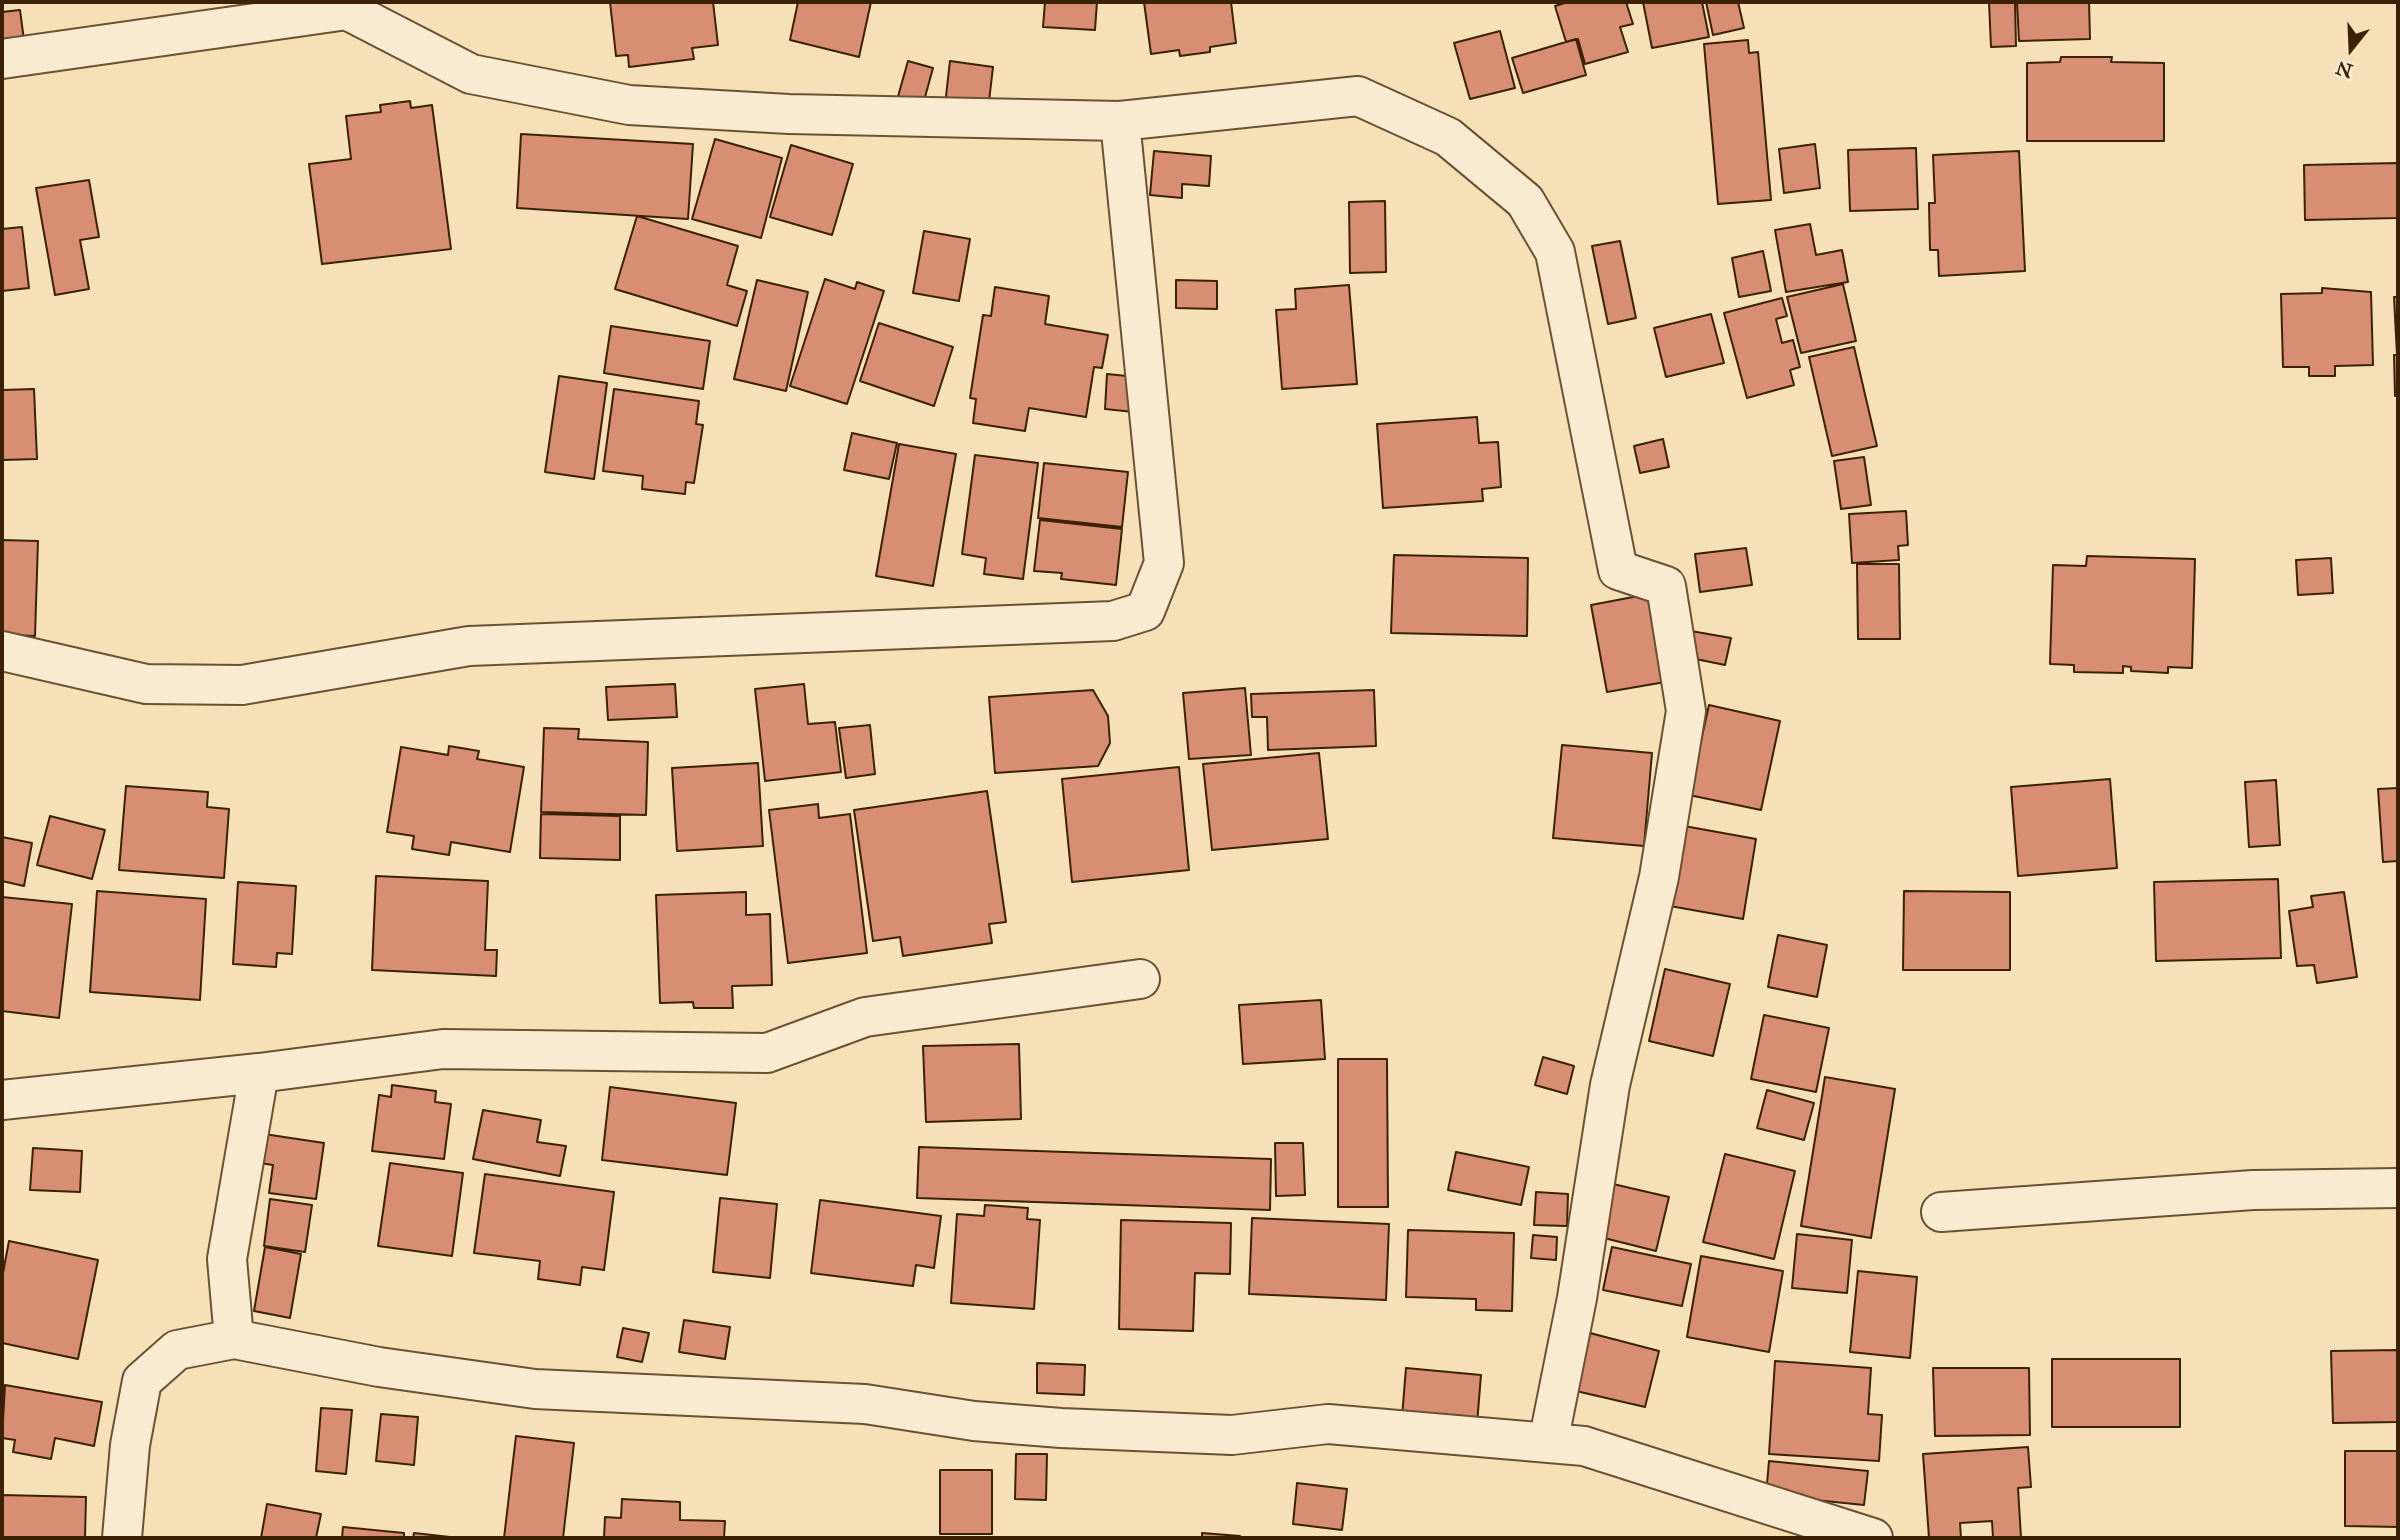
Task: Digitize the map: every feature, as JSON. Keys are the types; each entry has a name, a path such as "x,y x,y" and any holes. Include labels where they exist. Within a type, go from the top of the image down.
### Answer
{"street":[{"path":"2,59 348,6 471,74 629,106 789,114 1120,121 1358,96 1448,137 1525,201 1555,253 1618,570 1665,586 1686,711 1659,877 1610,1085 1577,1298 1548,1443"},
{"path":"2,651 146,684 242,685 469,646 1113,621 1145,611 1164,563 1120,121"},
{"path":"2,1100 259,1073 443,1049 767,1053 865,1017 1140,979"},
{"path":"234,1339 227,1259 259,1073"},
{"path":"1941,1212 2253,1190 2398,1188"},
{"path":"121,1538 130,1445 142,1381 177,1350 234,1339 379,1367 536,1389 865,1404 974,1421 1061,1428 1233,1435 1328,1424 1584,1446 1873,1538"}],"building":[{"path":"610,2 713,2 718,45 692,48 694,59 629,67 628,55 616,56"},
{"path":"798,2 871,2 859,57 790,40"},
{"path":"1045,2 1097,2 1095,30 1043,27"},
{"path":"1144,2 1231,2 1236,43 1210,47 1210,52 1180,56 1179,50 1151,54"},
{"path":"1568,2 1626,2 1633,24 1620,27 1628,52 1585,64 1578,39 1566,42 1555,6"},
{"path":"1643,2 1702,2 1709,37 1652,48"},
{"path":"1706,2 1738,2 1744,28 1713,35"},
{"path":"1989,2 2015,2 2016,46 1991,47"},
{"path":"2017,2 2089,2 2090,39 2019,41"},
{"path":"20,10 25,48 2,51 2,12"},
{"path":"1500,31 1515,88 1470,99 1454,43"},
{"path":"1576,39 1586,75 1523,93 1512,58"},
{"path":"1748,40 1749,53 1758,52 1771,200 1718,204 1704,44"},
{"path":"2061,57 2112,57 2111,62 2164,63 2164,141 2027,141 2027,63 2060,62"},
{"path":"908,61 933,68 922,108 897,100"},
{"path":"950,61 993,67 988,110 945,105"},
{"path":"410,101 411,108 432,105 451,249 322,264 309,164 351,159 346,116 381,112 380,105"},
{"path":"521,134 693,144 688,219 517,208"},
{"path":"715,139 782,158 761,238 692,219"},
{"path":"1815,144 1820,188 1784,193 1779,149"},
{"path":"791,145 853,164 832,235 770,217"},
{"path":"1916,148 1918,209 1850,211 1848,150"},
{"path":"1154,151 1211,156 1209,186 1182,184 1182,198 1150,195"},
{"path":"2019,151 2025,271 1939,276 1938,250 1930,250 1929,203 1935,203 1933,155"},
{"path":"2398,163 2398,218 2305,220 2304,165"},
{"path":"89,180 99,237 80,240 89,289 55,295 36,188"},
{"path":"1385,201 1386,272 1350,273 1349,202"},
{"path":"637,216 738,246 727,285 747,291 737,326 615,289"},
{"path":"1810,224 1816,255 1842,250 1848,282 1786,292 1775,230"},
{"path":"22,227 29,288 2,291 2,229"},
{"path":"924,231 970,239 959,301 913,293"},
{"path":"1620,241 1636,318 1608,324 1592,246"},
{"path":"1763,251 1771,291 1739,297 1732,258"},
{"path":"825,279 855,289 857,282 884,291 847,404 790,386"},
{"path":"757,280 808,292 786,391 734,379"},
{"path":"1176,280 1217,281 1217,309 1176,308"},
{"path":"1843,284 1856,341 1801,353 1787,297"},
{"path":"1349,285 1357,384 1282,389 1276,310 1296,309 1295,289"},
{"path":"995,287 1049,296 1045,324 1108,335 1102,368 1094,367 1086,417 1029,408 1025,431 973,423 976,399 970,398 983,315 991,316"},
{"path":"2322,288 2371,292 2373,365 2335,366 2335,376 2309,376 2309,367 2283,367 2281,294 2322,293"},
{"path":"2394,297 2398,297 2398,396 2395,396 2394,355 2397,355"},
{"path":"1782,298 1787,316 1776,319 1782,343 1793,340 1800,367 1790,370 1794,385 1747,398 1724,313"},
{"path":"1711,314 1724,363 1666,377 1654,328"},
{"path":"879,323 953,347 934,406 860,381"},
{"path":"611,326 710,341 703,389 604,373"},
{"path":"1854,347 1877,446 1832,456 1809,357"},
{"path":"1107,374 1137,377 1134,412 1105,409"},
{"path":"559,376 607,383 594,479 545,472"},
{"path":"34,389 37,459 2,460 2,390"},
{"path":"614,389 699,401 696,424 703,425 694,483 686,482 685,494 642,489 643,476 603,471"},
{"path":"1477,417 1479,443 1498,442 1501,487 1482,489 1483,501 1383,508 1377,424"},
{"path":"852,433 897,443 889,479 844,470"},
{"path":"1663,439 1669,467 1640,473 1634,446"},
{"path":"899,444 956,454 933,586 876,576"},
{"path":"975,455 1038,463 1023,579 984,574 986,558 962,554"},
{"path":"1864,457 1871,505 1841,509 1834,461"},
{"path":"1044,463 1128,472 1122,527 1038,518"},
{"path":"1906,511 1908,545 1898,546 1899,560 1852,563 1849,514"},
{"path":"1040,520 1122,529 1116,585 1061,579 1062,573 1034,571"},
{"path":"2,540 38,541 35,636 2,635"},
{"path":"1746,548 1752,585 1700,592 1695,554"},
{"path":"1394,555 1528,558 1527,636 1391,633"},
{"path":"2087,556 2195,559 2192,668 2168,667 2168,673 2131,671 2131,667 2123,666 2123,673 2074,672 2074,665 2050,664 2053,565 2086,566"},
{"path":"2331,558 2333,593 2298,595 2296,560"},
{"path":"1857,564 1899,564 1900,639 1858,639"},
{"path":"1649,594 1671,681 1607,692 1591,605"},
{"path":"1691,631 1731,638 1725,665 1686,657"},
{"path":"675,684 677,717 608,720 606,687"},
{"path":"804,684 808,724 835,722 841,772 765,781 755,689"},
{"path":"1245,688 1251,755 1189,759 1183,693"},
{"path":"1093,690 1108,716 1110,743 1098,766 995,773 989,697"},
{"path":"1374,690 1376,746 1268,750 1267,717 1252,717 1251,694"},
{"path":"1709,705 1780,721 1761,810 1689,795"},
{"path":"870,725 875,774 846,778 839,728"},
{"path":"544,728 579,729 578,739 648,742 646,815 541,812"},
{"path":"1562,745 1652,753 1644,846 1553,838"},
{"path":"449,746 479,751 477,759 524,767 510,852 451,842 449,855 412,849 414,836 387,832 401,747 448,755"},
{"path":"1319,753 1328,839 1212,850 1203,764"},
{"path":"758,763 763,846 677,851 672,768"},
{"path":"1179,767 1189,870 1072,882 1062,779"},
{"path":"2110,779 2117,868 2018,876 2011,787"},
{"path":"2276,780 2280,845 2249,847 2245,782"},
{"path":"126,786 208,792 207,807 229,809 224,878 119,870"},
{"path":"2398,788 2398,861 2383,862 2378,789"},
{"path":"987,791 1006,922 989,924 992,943 903,956 900,937 873,941 854,810"},
{"path":"818,804 819,818 850,814 867,953 788,963 769,810"},
{"path":"541,814 620,816 620,860 540,858"},
{"path":"50,816 105,830 92,879 37,865"},
{"path":"1684,826 1756,839 1743,919 1670,906"},
{"path":"2,837 32,843 24,886 2,881"},
{"path":"376,876 488,881 485,950 497,950 496,976 372,970"},
{"path":"2278,879 2281,958 2156,961 2154,882"},
{"path":"238,882 296,886 292,954 277,953 276,967 233,964"},
{"path":"97,891 206,899 200,1000 90,992"},
{"path":"1904,891 2010,892 2010,970 1903,970"},
{"path":"746,892 746,915 770,914 772,985 732,986 733,1008 694,1008 693,1002 660,1003 656,895"},
{"path":"2344,892 2357,977 2317,983 2314,965 2297,966 2289,911 2313,907 2311,896"},
{"path":"2,897 72,904 59,1018 2,1011"},
{"path":"1778,935 1827,945 1817,997 1768,987"},
{"path":"1665,969 1730,984 1713,1056 1649,1041"},
{"path":"1321,1000 1325,1059 1243,1064 1239,1005"},
{"path":"1764,1015 1829,1028 1816,1092 1751,1079"},
{"path":"1019,1044 1021,1119 926,1122 923,1046"},
{"path":"1543,1057 1574,1066 1567,1094 1535,1085"},
{"path":"1338,1059 1387,1059 1388,1207 1338,1207"},
{"path":"1825,1077 1895,1089 1871,1238 1801,1226"},
{"path":"392,1085 436,1091 435,1102 451,1104 444,1159 372,1151 379,1095 391,1097"},
{"path":"610,1087 736,1103 727,1175 602,1160"},
{"path":"1767,1090 1814,1103 1804,1140 1757,1128"},
{"path":"483,1110 541,1120 537,1142 566,1146 560,1176 473,1159"},
{"path":"264,1134 324,1143 316,1199 269,1193 273,1165 260,1163"},
{"path":"1275,1143 1303,1143 1305,1195 1276,1196"},
{"path":"919,1147 1271,1159 1270,1210 917,1198"},
{"path":"33,1148 82,1151 80,1192 30,1190"},
{"path":"1456,1152 1529,1167 1521,1205 1448,1190"},
{"path":"1725,1154 1795,1171 1774,1259 1703,1242"},
{"path":"390,1163 463,1173 452,1256 378,1246"},
{"path":"485,1174 614,1192 604,1270 582,1267 580,1285 538,1279 540,1261 474,1253"},
{"path":"1613,1184 1669,1197 1656,1251 1600,1237"},
{"path":"1536,1192 1568,1194 1567,1226 1534,1225"},
{"path":"720,1198 777,1204 770,1278 713,1272"},
{"path":"270,1199 312,1205 305,1252 264,1246"},
{"path":"820,1200 941,1216 934,1268 916,1265 913,1286 811,1273"},
{"path":"985,1205 1028,1208 1027,1219 1040,1220 1034,1309 951,1303 957,1214 984,1216"},
{"path":"1252,1218 1389,1224 1386,1300 1249,1294"},
{"path":"1121,1220 1231,1223 1230,1274 1195,1273 1193,1331 1119,1329"},
{"path":"1408,1230 1514,1233 1512,1311 1476,1310 1476,1299 1406,1297"},
{"path":"1797,1234 1852,1240 1847,1293 1792,1288"},
{"path":"1533,1235 1557,1237 1556,1260 1531,1258"},
{"path":"9,1241 98,1260 78,1359 2,1343 2,1278"},
{"path":"265,1247 301,1254 290,1318 254,1311"},
{"path":"1612,1247 1691,1264 1682,1306 1603,1290"},
{"path":"1701,1256 1783,1271 1769,1352 1687,1337"},
{"path":"1858,1271 1917,1277 1910,1358 1850,1352"},
{"path":"684,1320 730,1327 725,1359 679,1352"},
{"path":"623,1328 649,1333 642,1362 617,1357"},
{"path":"1590,1333 1659,1351 1645,1407 1576,1391"},
{"path":"2398,1350 2398,1422 2333,1423 2331,1351"},
{"path":"2052,1359 2180,1359 2180,1427 2052,1427"},
{"path":"1775,1361 1871,1368 1868,1414 1882,1415 1879,1461 1769,1454"},
{"path":"1037,1363 1085,1365 1084,1395 1037,1393"},
{"path":"1406,1368 1481,1375 1477,1424 1402,1417"},
{"path":"1933,1368 2029,1368 2030,1435 1935,1436"},
{"path":"5,1385 102,1402 94,1446 55,1438 51,1459 13,1452 15,1440 2,1438"},
{"path":"321,1408 352,1410 346,1474 316,1471"},
{"path":"381,1414 418,1417 414,1465 376,1461"},
{"path":"516,1436 574,1443 563,1538 504,1538"},
{"path":"2028,1447 2031,1487 2018,1488 2021,1538 1993,1538 1992,1521 1960,1523 1961,1538 1929,1538 1923,1454"},
{"path":"2345,1451 2398,1451 2398,1527 2345,1526"},
{"path":"1016,1454 1047,1454 1046,1500 1015,1499"},
{"path":"1769,1461 1868,1471 1864,1505 1766,1495"},
{"path":"940,1470 992,1470 992,1534 940,1534"},
{"path":"1297,1483 1347,1489 1342,1530 1293,1524"},
{"path":"2,1495 86,1497 85,1538 2,1538"},
{"path":"622,1499 680,1502 680,1520 725,1521 724,1538 604,1538 605,1517 621,1518"},
{"path":"267,1504 321,1514 316,1538 261,1538"},
{"path":"343,1527 404,1533 404,1538 342,1538"},
{"path":"414,1533 450,1537 450,1538 413,1538"},
{"path":"1202,1533 1240,1536 1202,1538"}]}
